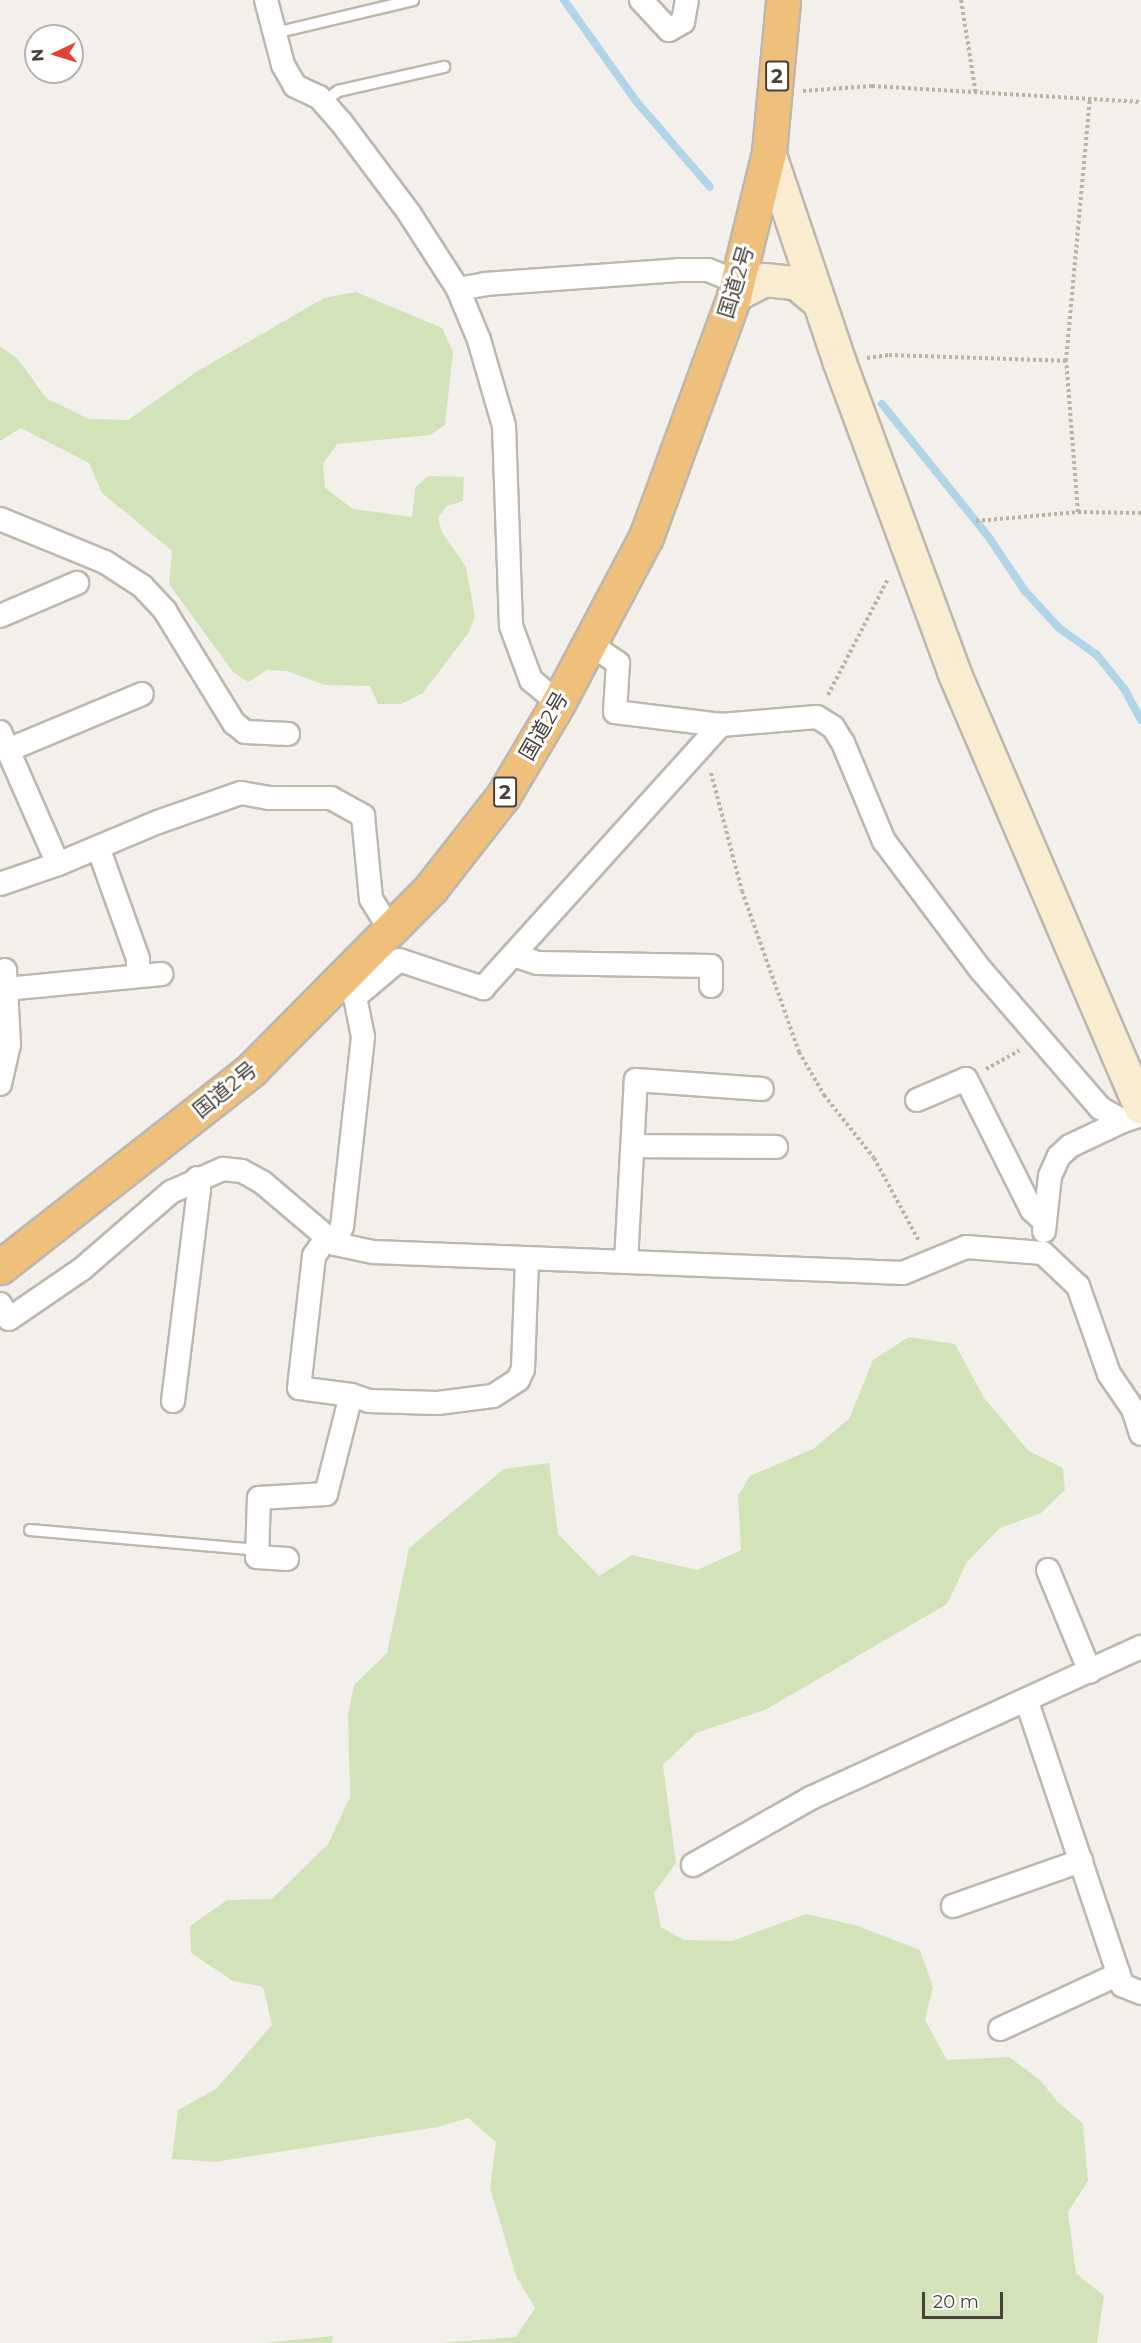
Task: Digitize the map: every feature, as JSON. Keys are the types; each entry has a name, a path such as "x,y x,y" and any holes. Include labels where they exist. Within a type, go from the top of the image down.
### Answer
{"highway":[{"name":"国道2号","path":"0,1268 251,1070 350,987 390,930 431,888 503,796 558,703 646,537 736,289 769,152 783,0"}],"street":[{"path":"266,0 284,65 295,86 323,102 409,213 458,289 479,340 504,426 512,626 531,680 558,703"},
{"path":"641,0 669,30 684,22 687,0"},
{"path":"769,152 840,363 954,672 1135,1114"},
{"path":"458,289 485,284 678,270 708,270 736,289 765,280 796,283 819,302"},
{"path":"0,519 105,562 142,586 165,611 234,723 254,734 288,734"},
{"path":"0,615 77,584"},
{"path":"590,644 618,663 615,712 722,725 817,717 833,727 843,743 884,841 967,952 1100,1108 1135,1114"},
{"path":"58,864 4,741 142,694"},
{"path":"526,1258 523,1369 518,1380 493,1396 438,1403 369,1401 351,1395 299,1388 314,1256 331,1241 342,1226 363,1038 350,987 399,960 483,988 722,725"},
{"path":"0,884 241,793 269,798 331,798 363,816 371,899 390,930"},
{"path":"98,847 138,959 138,975"},
{"path":"513,955 538,963 711,966 711,986"},
{"path":"0,1084 9,1044 6,980 161,974"},
{"path":"626,1262 636,1080 762,1089"},
{"path":"917,1100 966,1080 1032,1210 1044,1221"},
{"path":"1043,1253 1044,1221 1050,1176 1059,1156 1070,1146 1135,1114"},
{"path":"633,1146 776,1147"},
{"path":"3,1316 82,1269 171,1192 197,1178 223,1170 243,1172 262,1182 331,1241 374,1252 903,1273 966,1247 1043,1253 1078,1286 1109,1374 1133,1409 1141,1434"},
{"path":"173,1401 200,1191 197,1178"},
{"path":"287,1559 257,1557 260,1498 327,1494 351,1395"},
{"path":"1048,1570 1090,1672"},
{"path":"693,1865 811,1798 1027,1702 1141,1647"},
{"path":"1027,1702 1122,1985 1141,1993"},
{"path":"953,1906 1081,1861"},
{"path":"1000,2029 1119,1974"}],"lane":[{"path":"275,33 413,0"},
{"path":"323,102 338,91 444,67"},
{"path":"30,1530 257,1550"}],"path":[{"path":"961,0 976,95"},
{"path":"775,92 872,86 976,95 1090,98 1141,102"},
{"path":"1078,512 1066,361 1090,98"},
{"path":"840,363 889,355 1066,361"},
{"path":"976,521 1078,512 1141,513"},
{"path":"817,717 906,545"},
{"path":"722,725 711,774 742,891 781,1006 804,1060 824,1095 874,1158 929,1261"},
{"path":"966,1080 1039,1037"}],"green space":[{"path":"356,292 442,328 453,352 445,425 430,435 337,444 323,464 325,488 353,509 412,517 415,488 428,476 464,477 463,501 447,506 438,518 442,532 466,567 475,616 469,632 423,693 401,704 378,704 370,686 325,685 287,671 267,670 248,682 233,672 169,584 172,551 102,493 89,463 21,428 0,441 0,346 18,359 46,398 89,419 128,420 196,372 324,298"},
{"path":"909,1337 955,1344 984,1398 1029,1451 1063,1468 1065,1490 1041,1513 1000,1528 967,1562 947,1604 765,1710 696,1733 663,1765 676,1863 654,1893 661,1927 684,1940 732,1941 806,1914 855,1925 920,1950 933,1987 925,2020 947,2060 1009,2057 1040,2080 1057,2101 1083,2124 1088,2181 1068,2212 1076,2273 1104,2296 1097,2343 441,2343 516,2337 535,2308 516,2276 490,2188 496,2142 468,2118 438,2127 214,2162 172,2159 178,2110 216,2089 272,2025 263,1987 233,1981 191,1953 190,1926 227,1900 272,1899 328,1844 350,1797 348,1715 354,1685 387,1653 409,1548 504,1469 549,1463 558,1534 599,1576 632,1555 697,1570 741,1550 738,1496 750,1476 813,1449 849,1419 873,1360"},
{"path":"333,2336 332,2343 263,2343"}],"waterway":[{"path":"564,0 636,101 710,187"},
{"path":"882,404 990,539 1025,591 1059,628 1097,655 1125,690 1141,720"}]}
